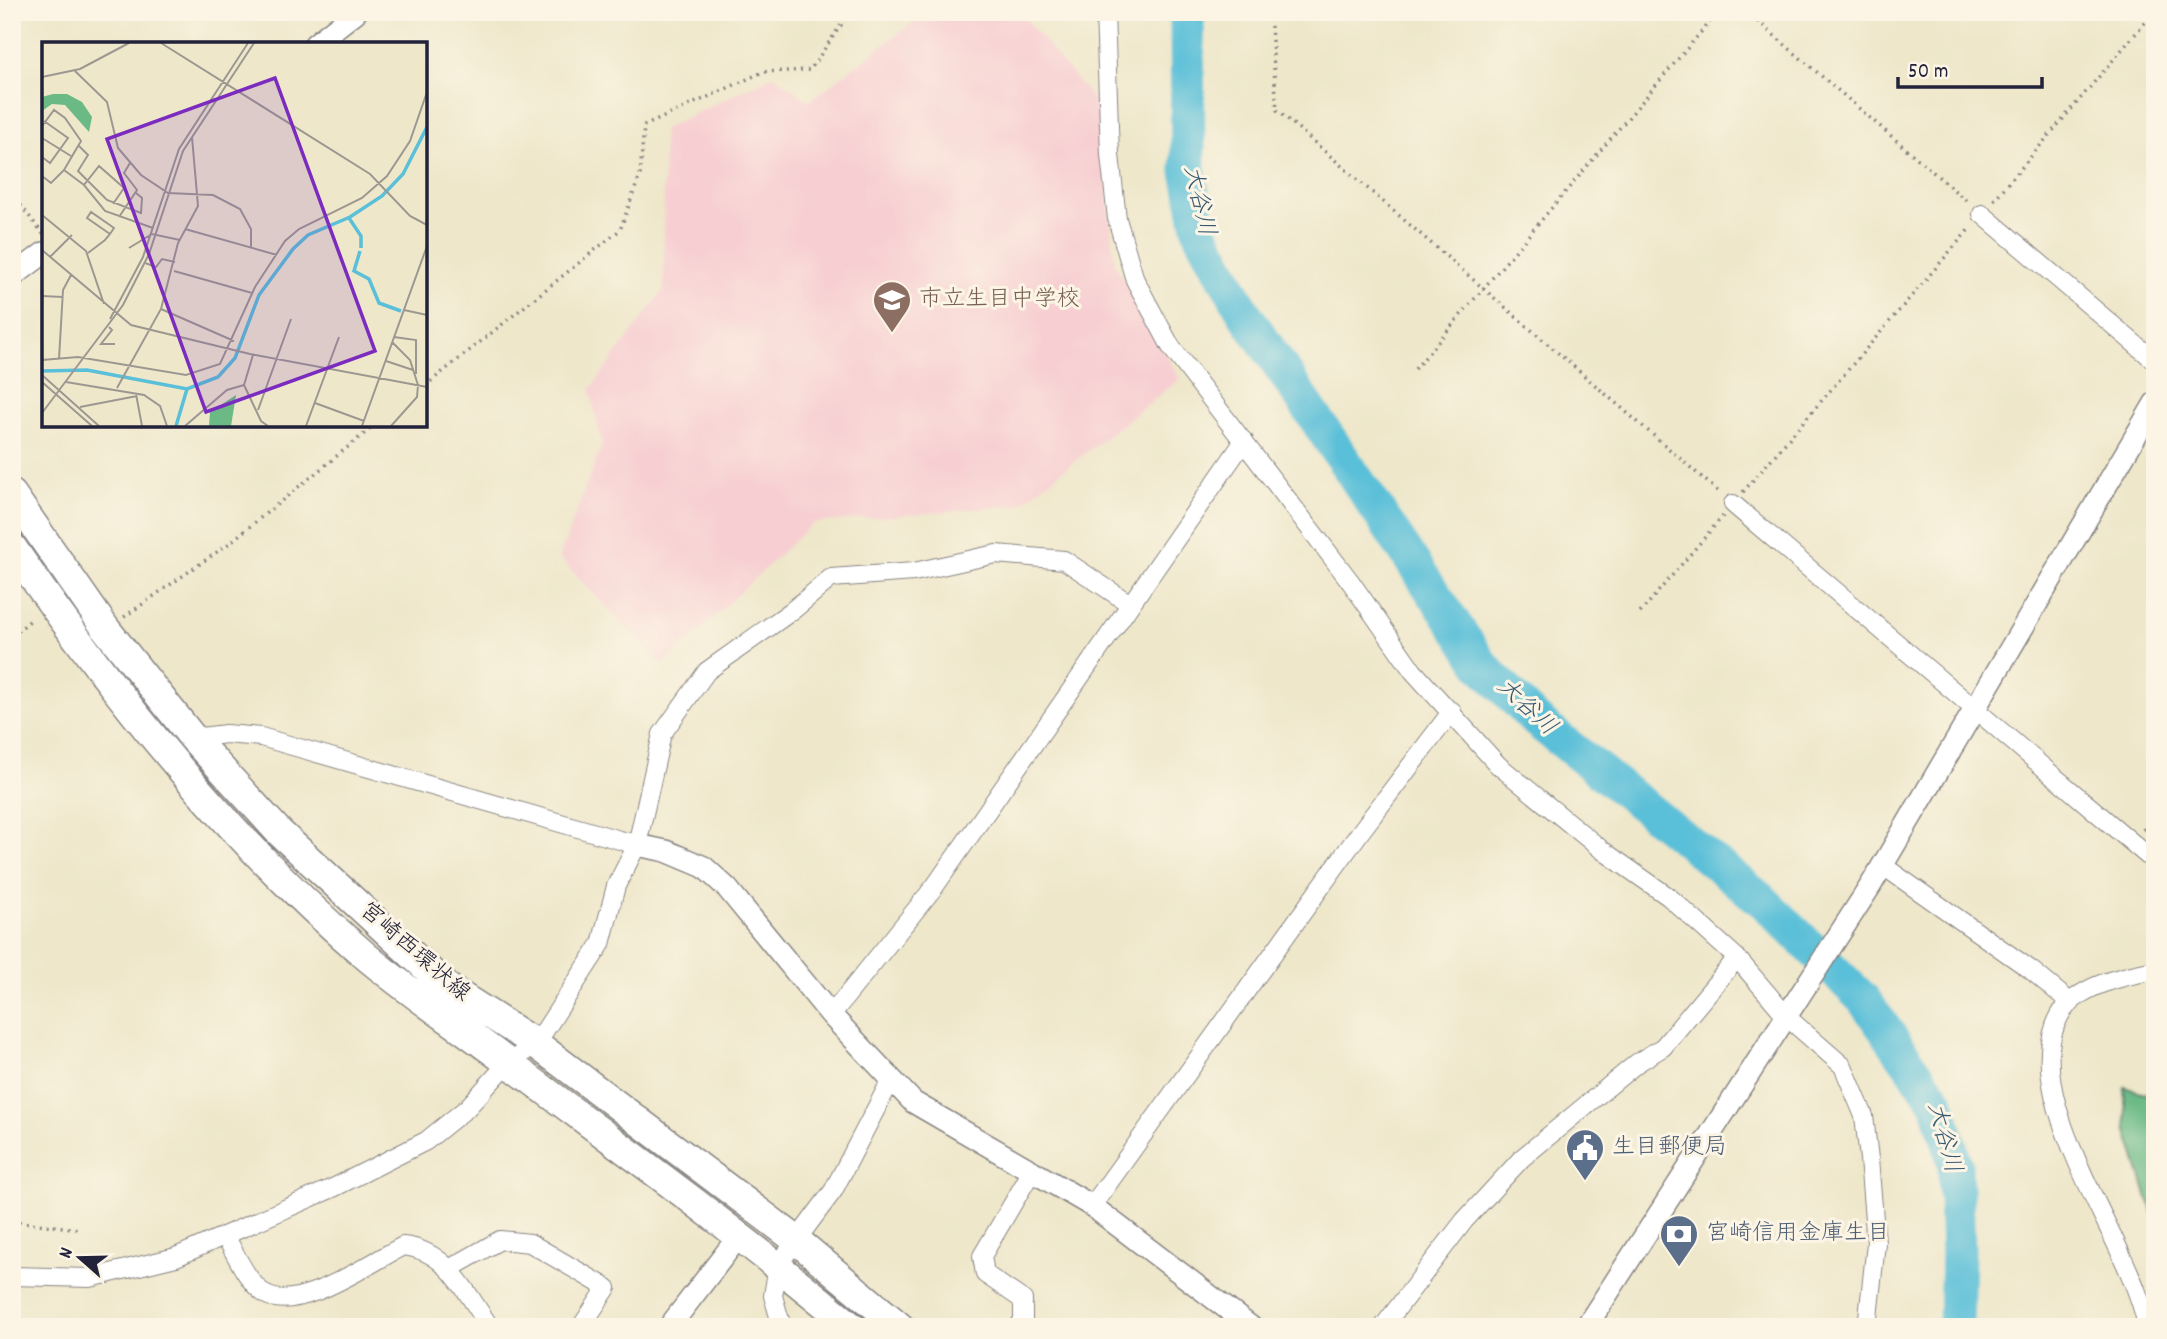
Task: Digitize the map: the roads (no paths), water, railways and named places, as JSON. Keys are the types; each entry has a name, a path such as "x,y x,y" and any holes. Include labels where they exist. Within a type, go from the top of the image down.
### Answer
{"main road":[{"name":"宮崎西環状線","path":"12,494 106,629 193,738 279,832 447,988 536,1044 795,1239 900,1327"},
{"name":"宮崎西環状線","path":"12,547 51,603 164,749 256,856 369,959 778,1265 852,1327"}],"street":[{"path":"318,42 356,12"},
{"path":"1105,12 1110,155 1117,219 1135,280 1171,347 1244,441 1413,671 1498,765 1602,850 1669,897 1737,958 1788,1018 1843,1066 1864,1116 1875,1243 1867,1327"},
{"path":"1982,214 2155,362"},
{"path":"12,277 42,254"},
{"path":"1586,1327 1788,1018 1871,885 2155,402"},
{"path":"831,1015 935,886 1244,441"},
{"path":"1733,505 2155,862"},
{"path":"12,1276 90,1278 176,1257 335,1187 426,1141 467,1108 509,1063 536,1044 601,944 616,886 637,845 662,734 707,671 793,610 831,578 914,572 996,554 1063,560 1130,604"},
{"path":"1092,1206 1361,831 1452,711"},
{"path":"193,738 226,734 261,737 666,851 704,867 727,888 831,1015 913,1102 1092,1206 1251,1327"},
{"path":"1882,865 2031,970 2071,1003"},
{"path":"1383,1327 1464,1221 1522,1158 1637,1063 1664,1047 1737,958"},
{"path":"2147,1327 2144,1306 2124,1255 2080,1172 2057,1101 2051,1041 2060,1014 2071,1003 2123,976 2155,971"},
{"path":"782,1327 773,1296 778,1265 833,1191 891,1080"},
{"path":"1017,1327 1024,1320 1023,1300 985,1274 982,1255 1032,1171"},
{"path":"225,1236 254,1283 265,1295 282,1299 307,1296 403,1246 420,1248 436,1255 449,1269 490,1327"},
{"path":"669,1327 739,1236"},
{"path":"449,1269 500,1240 530,1243 607,1287 581,1327"}],"waterway":[{"name":"大谷川","path":"1187,12 1188,171 1200,232 1243,311 1482,665 1532,717 1764,902 1863,999 1937,1102 1955,1164 1958,1253 1956,1327"}],"place":[{"name":"市立生目中学校","path":"892,334"},
{"name":"生目郵便局","path":"1585,1182"},
{"name":"宮崎信用金庫生目","path":"1679,1268"}]}
